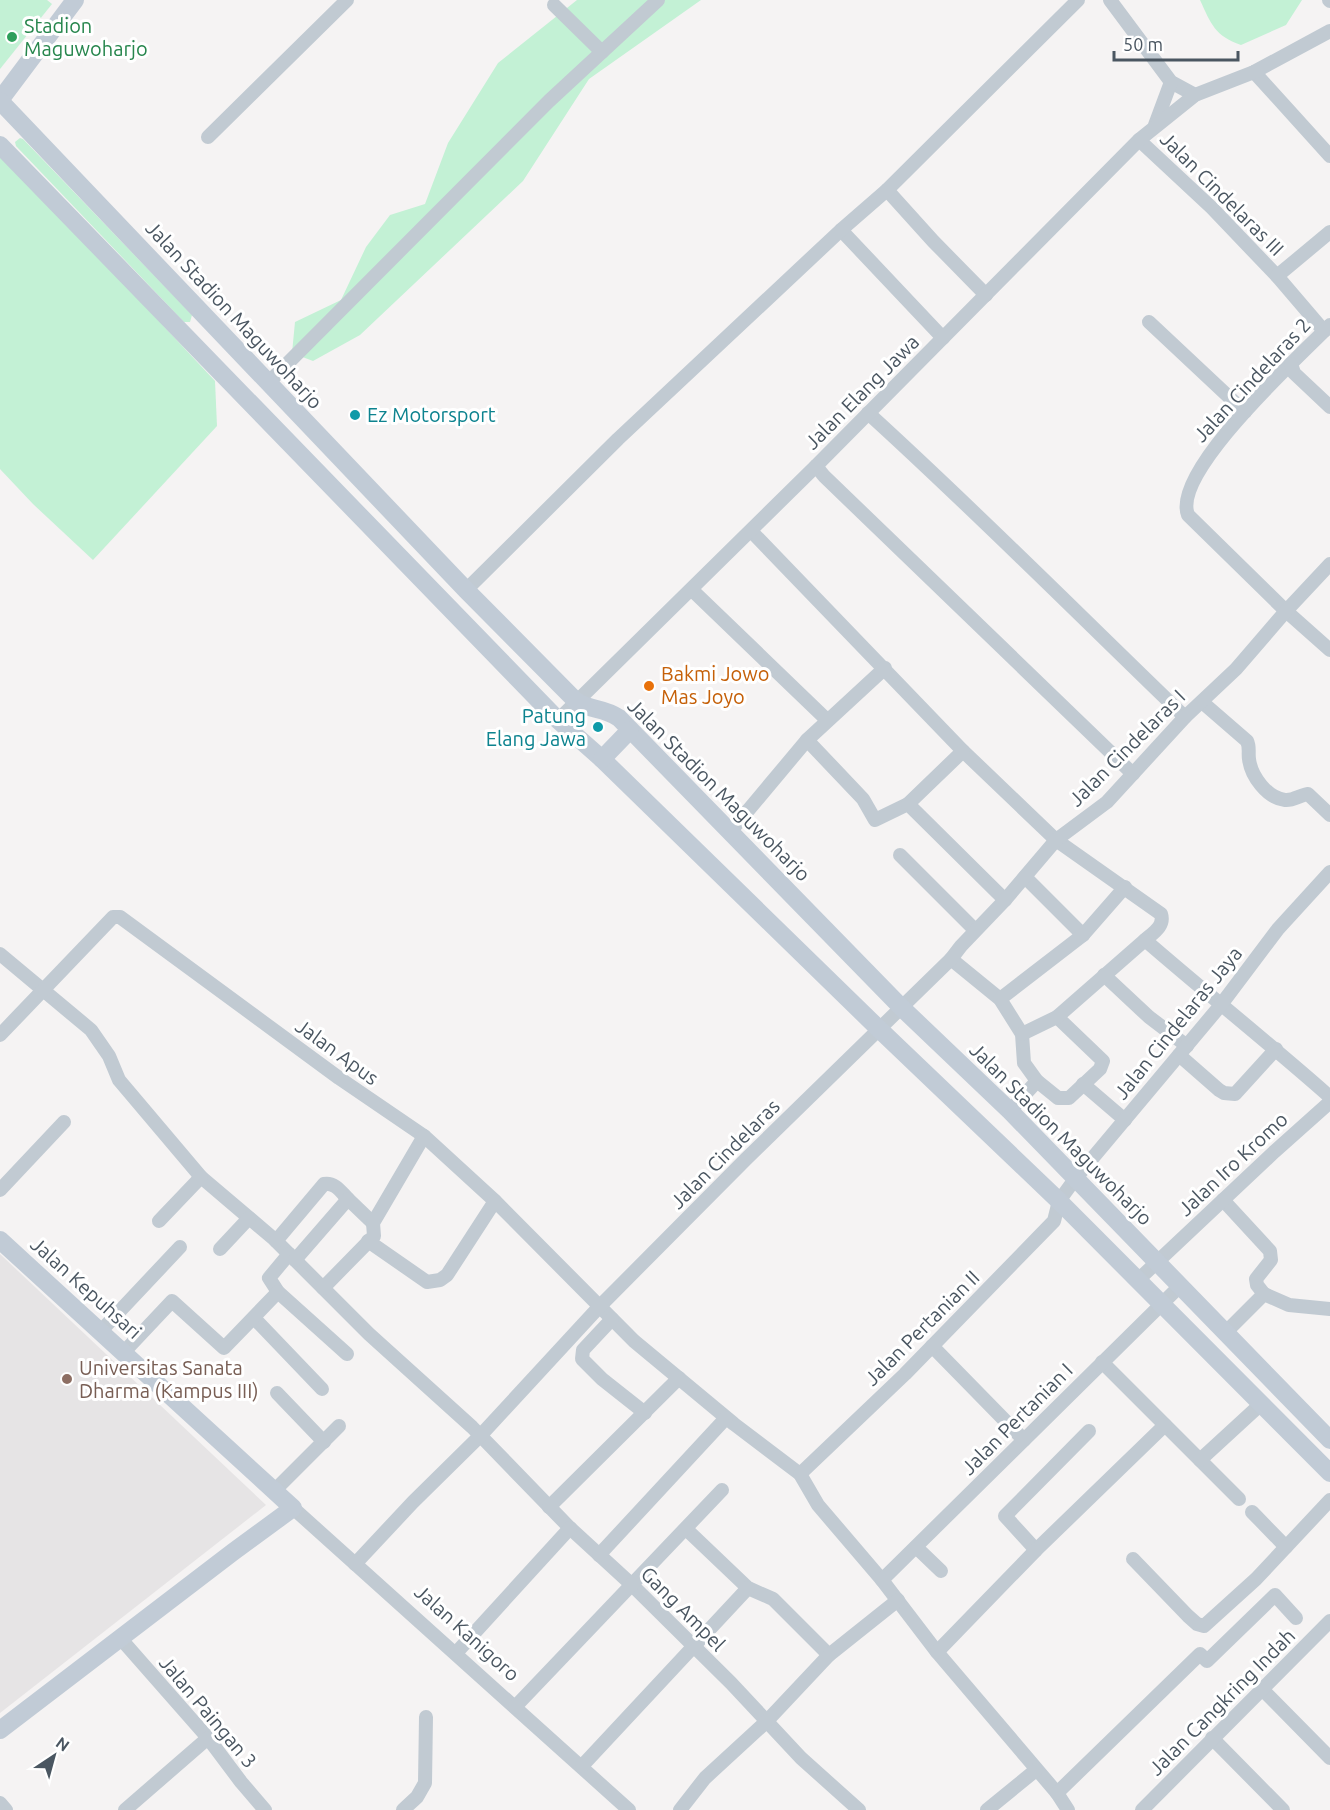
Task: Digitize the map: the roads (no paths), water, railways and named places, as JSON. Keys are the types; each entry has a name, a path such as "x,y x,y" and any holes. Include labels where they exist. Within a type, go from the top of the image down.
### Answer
{"main road":[{"path":"0,100 75,0"},
{"name":"Jalan Stadion Maguwoharjo","path":"0,100 466,590 576,701 585,707 610,712 630,730 902,1008 1010,1111 1156,1263 1327,1433"},
{"path":"0,145 558,720 602,759 1059,1201 1330,1473"},
{"path":"195,345 215,326"},
{"path":"602,759 630,730"},
{"name":"Jalan Kepuhsari","path":"0,1240 274,1491"},
{"name":"Jalan Kanigoro","path":"274,1491 293,1508"},
{"path":"0,1730 293,1508"}],"street":[{"path":"208,137 347,0"},
{"path":"268,383 541,109 658,0"},
{"path":"466,590 618,438 887,190 1078,0"},
{"path":"1110,0 1171,82 1195,95"},
{"path":"554,4 602,52"},
{"name":"Jalan Elang Jawa","path":"558,720 692,590 1139,140 1195,95 1254,72 1330,32"},
{"path":"1254,72 1330,156"},
{"path":"1155,126 1171,82"},
{"name":"Jalan Cindelaras III","path":"1139,140 1212,208 1327,328"},
{"path":"887,190 986,295"},
{"path":"841,230 943,338"},
{"path":"1277,276 1330,232"},
{"path":"1149,322 1245,412"},
{"name":"Jalan Cindelaras 2","path":"1327,328 1245,412 1212,450 1199,468 1187,498 1186,510 1286,611 1330,650"},
{"path":"1292,364 1294,373 1330,407"},
{"path":"868,413 947,484 1021,559 1185,717"},
{"path":"816,466 1133,774"},
{"path":"751,531 963,751 1056,840 1161,914 1163,918 1160,926 1058,1017 1022,1034"},
{"name":"Jalan Cindelaras I","path":"902,1008 951,959 1056,840 1107,802 1185,717 1236,669 1330,564"},
{"path":"692,590 827,720"},
{"path":"730,832 807,740 885,668"},
{"path":"1202,702 1247,741 1252,773 1262,787 1276,798 1284,800 1308,794 1330,815"},
{"path":"807,740 858,792 875,820 908,804 963,751"},
{"path":"908,804 1005,900"},
{"path":"900,855 975,930"},
{"name":"Jalan Cindelaras Jaya","path":"1059,1201 1221,1006 1278,929 1330,872"},
{"path":"1025,877 1083,935"},
{"path":"1000,999 1083,935 1125,887"},
{"name":"Jalan Apus","path":"0,1035 112,917 120,917 339,1078 424,1136 495,1201 634,1341 726,1418 800,1474"},
{"path":"1145,940 1330,1097"},
{"name":"Gang Ampel","path":"0,954 91,1030 110,1056 119,1080 201,1177 276,1241 369,1334 480,1436 570,1528 631,1584 731,1683 801,1758 859,1810"},
{"path":"951,959 1000,999 1022,1034 1024,1063 1037,1081 1053,1095 1065,1099 1069,1098 1102,1066 1103,1059 1058,1017"},
{"path":"1104,975 1224,1093 1238,1092 1276,1049"},
{"name":"Jalan Cindelaras","path":"355,1564 412,1502 480,1436 599,1307 746,1159 902,1008"},
{"path":"1010,1111 1037,1081"},
{"path":"1083,1084 1125,1120"},
{"name":"Jalan Iro Kromo","path":"1138,1280 1330,1101"},
{"path":"0,1190 64,1122"},
{"path":"323,1288 374,1236 373,1223 424,1136"},
{"path":"159,1221 201,1177"},
{"path":"276,1241 324,1184 334,1185 373,1223"},
{"path":"347,1354 278,1292 269,1278 348,1199"},
{"path":"1223,1200 1270,1251 1270,1260 1256,1279 1264,1294 1289,1305 1330,1310"},
{"path":"368,1241 427,1282 433,1282 447,1275 495,1201"},
{"name":"Jalan Pertanian II","path":"800,1474 933,1346 1054,1221 1059,1201"},
{"path":"220,1249 249,1218"},
{"path":"100,1332 180,1247"},
{"name":"Jalan Pertanian I","path":"882,1580 1180,1286"},
{"path":"123,1353 172,1301 224,1348 278,1292"},
{"path":"1225,1333 1264,1294"},
{"path":"254,1318 322,1389"},
{"path":"612,1319 583,1350 582,1359 602,1379 645,1413"},
{"path":"933,1346 1024,1440"},
{"path":"1102,1362 1239,1499"},
{"path":"549,1507 679,1378"},
{"path":"277,1393 324,1442"},
{"path":"1200,1460 1261,1404"},
{"path":"600,1555 726,1418"},
{"path":"937,1652 1036,1550 1165,1425"},
{"path":"274,1491 339,1426"},
{"path":"1036,1550 1005,1516 1089,1431"},
{"path":"800,1474 818,1505 882,1580 937,1652 1057,1792 1068,1810"},
{"path":"515,1707 722,1490"},
{"path":"1133,1559 1188,1616 1197,1624 1204,1626 1256,1579 1330,1500"},
{"name":"Jalan Kanigoro","path":"293,1508 629,1810"},
{"path":"1252,1512 1286,1547"},
{"path":"456,1653 570,1528"},
{"path":"686,1528 748,1588 773,1599 829,1655"},
{"path":"916,1547 941,1571"},
{"path":"1256,1579 1275,1595 1296,1618"},
{"path":"582,1766 748,1588"},
{"path":"1057,1792 1200,1654 1208,1661 1275,1595"},
{"path":"680,1810 705,1778 766,1722 829,1655 898,1600"},
{"name":"Jalan Cangkring Indah","path":"1150,1807 1212,1738 1330,1621"},
{"name":"Jalan Paingan 3","path":"121,1639 208,1738 265,1810"},
{"path":"1262,1689 1330,1758"},
{"path":"403,1810 417,1797 426,1783 426,1717"},
{"path":"125,1810 208,1738"},
{"path":"1212,1738 1283,1810"},
{"path":"987,1810 1036,1770"},
{"path":"0,1803 6,1810"}],"place":[{"name":"Stadion Maguwoharjo","path":"12,37"},
{"name":"Ez Motorsport","path":"355,415"},
{"name":"Bakmi Jowo Mas Joyo","path":"649,686"},
{"name":"Patung Elang Jawa","path":"598,727"},
{"name":"Universitas Sanata Dharma (Kampus III)","path":"67,1379"}]}
